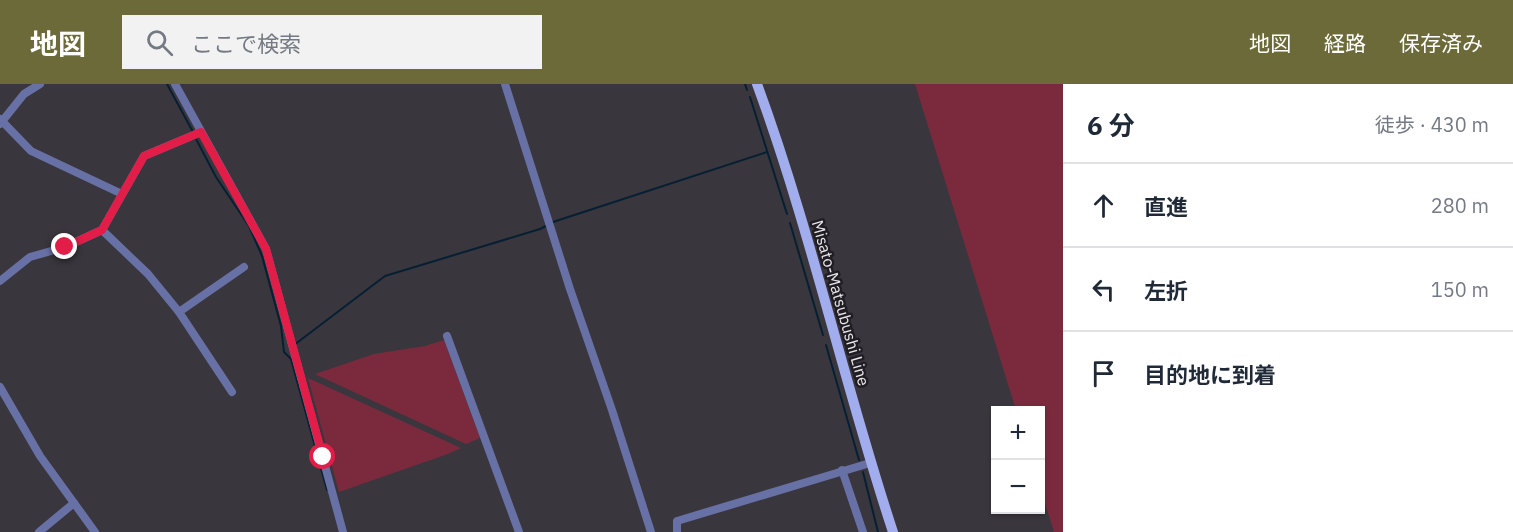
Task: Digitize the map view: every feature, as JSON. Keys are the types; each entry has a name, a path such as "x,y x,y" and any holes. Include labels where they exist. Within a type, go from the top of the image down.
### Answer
{"main road":[{"name":"Misato-Matsubushi Line","path":"757,84 800,214 870,463 893,532"}],"street":[{"path":"40,84 24,94 1,122 31,151 122,194"},
{"path":"175,84 266,249 343,532"},
{"path":"505,84 651,532"},
{"path":"0,281 30,257 65,247 102,230 144,156 201,132"},
{"path":"102,230 148,274 179,312 232,392"},
{"path":"179,312 244,267"},
{"path":"447,336 519,532"},
{"path":"0,387 40,456 95,532"},
{"path":"677,532 677,521 870,463"},
{"path":"842,470 862,532"},
{"path":"39,532 74,503"}],"shaded area":[{"path":"915,84 1063,84 1063,532 1054,532 1045,503 1045,406 1015,406"},
{"path":"444,340 480,438 466,444 315,374 374,354 425,346"},
{"path":"308,378 461,448 339,492"}],"waterway":[{"path":"167,84 193,132"},
{"path":"745,84 747,90"},
{"path":"750,97 787,214"},
{"path":"195,137 216,177 249,226 262,256 281,326 284,352 291,359 327,490"},
{"path":"553,222 767,152"},
{"path":"790,223 823,335"},
{"path":"294,345 385,276 548,225"},
{"path":"826,345 859,460"},
{"path":"863,472 878,532"}],"route":[{"path":"65,247 102,230 144,156 201,132 266,249 323,457"}]}
